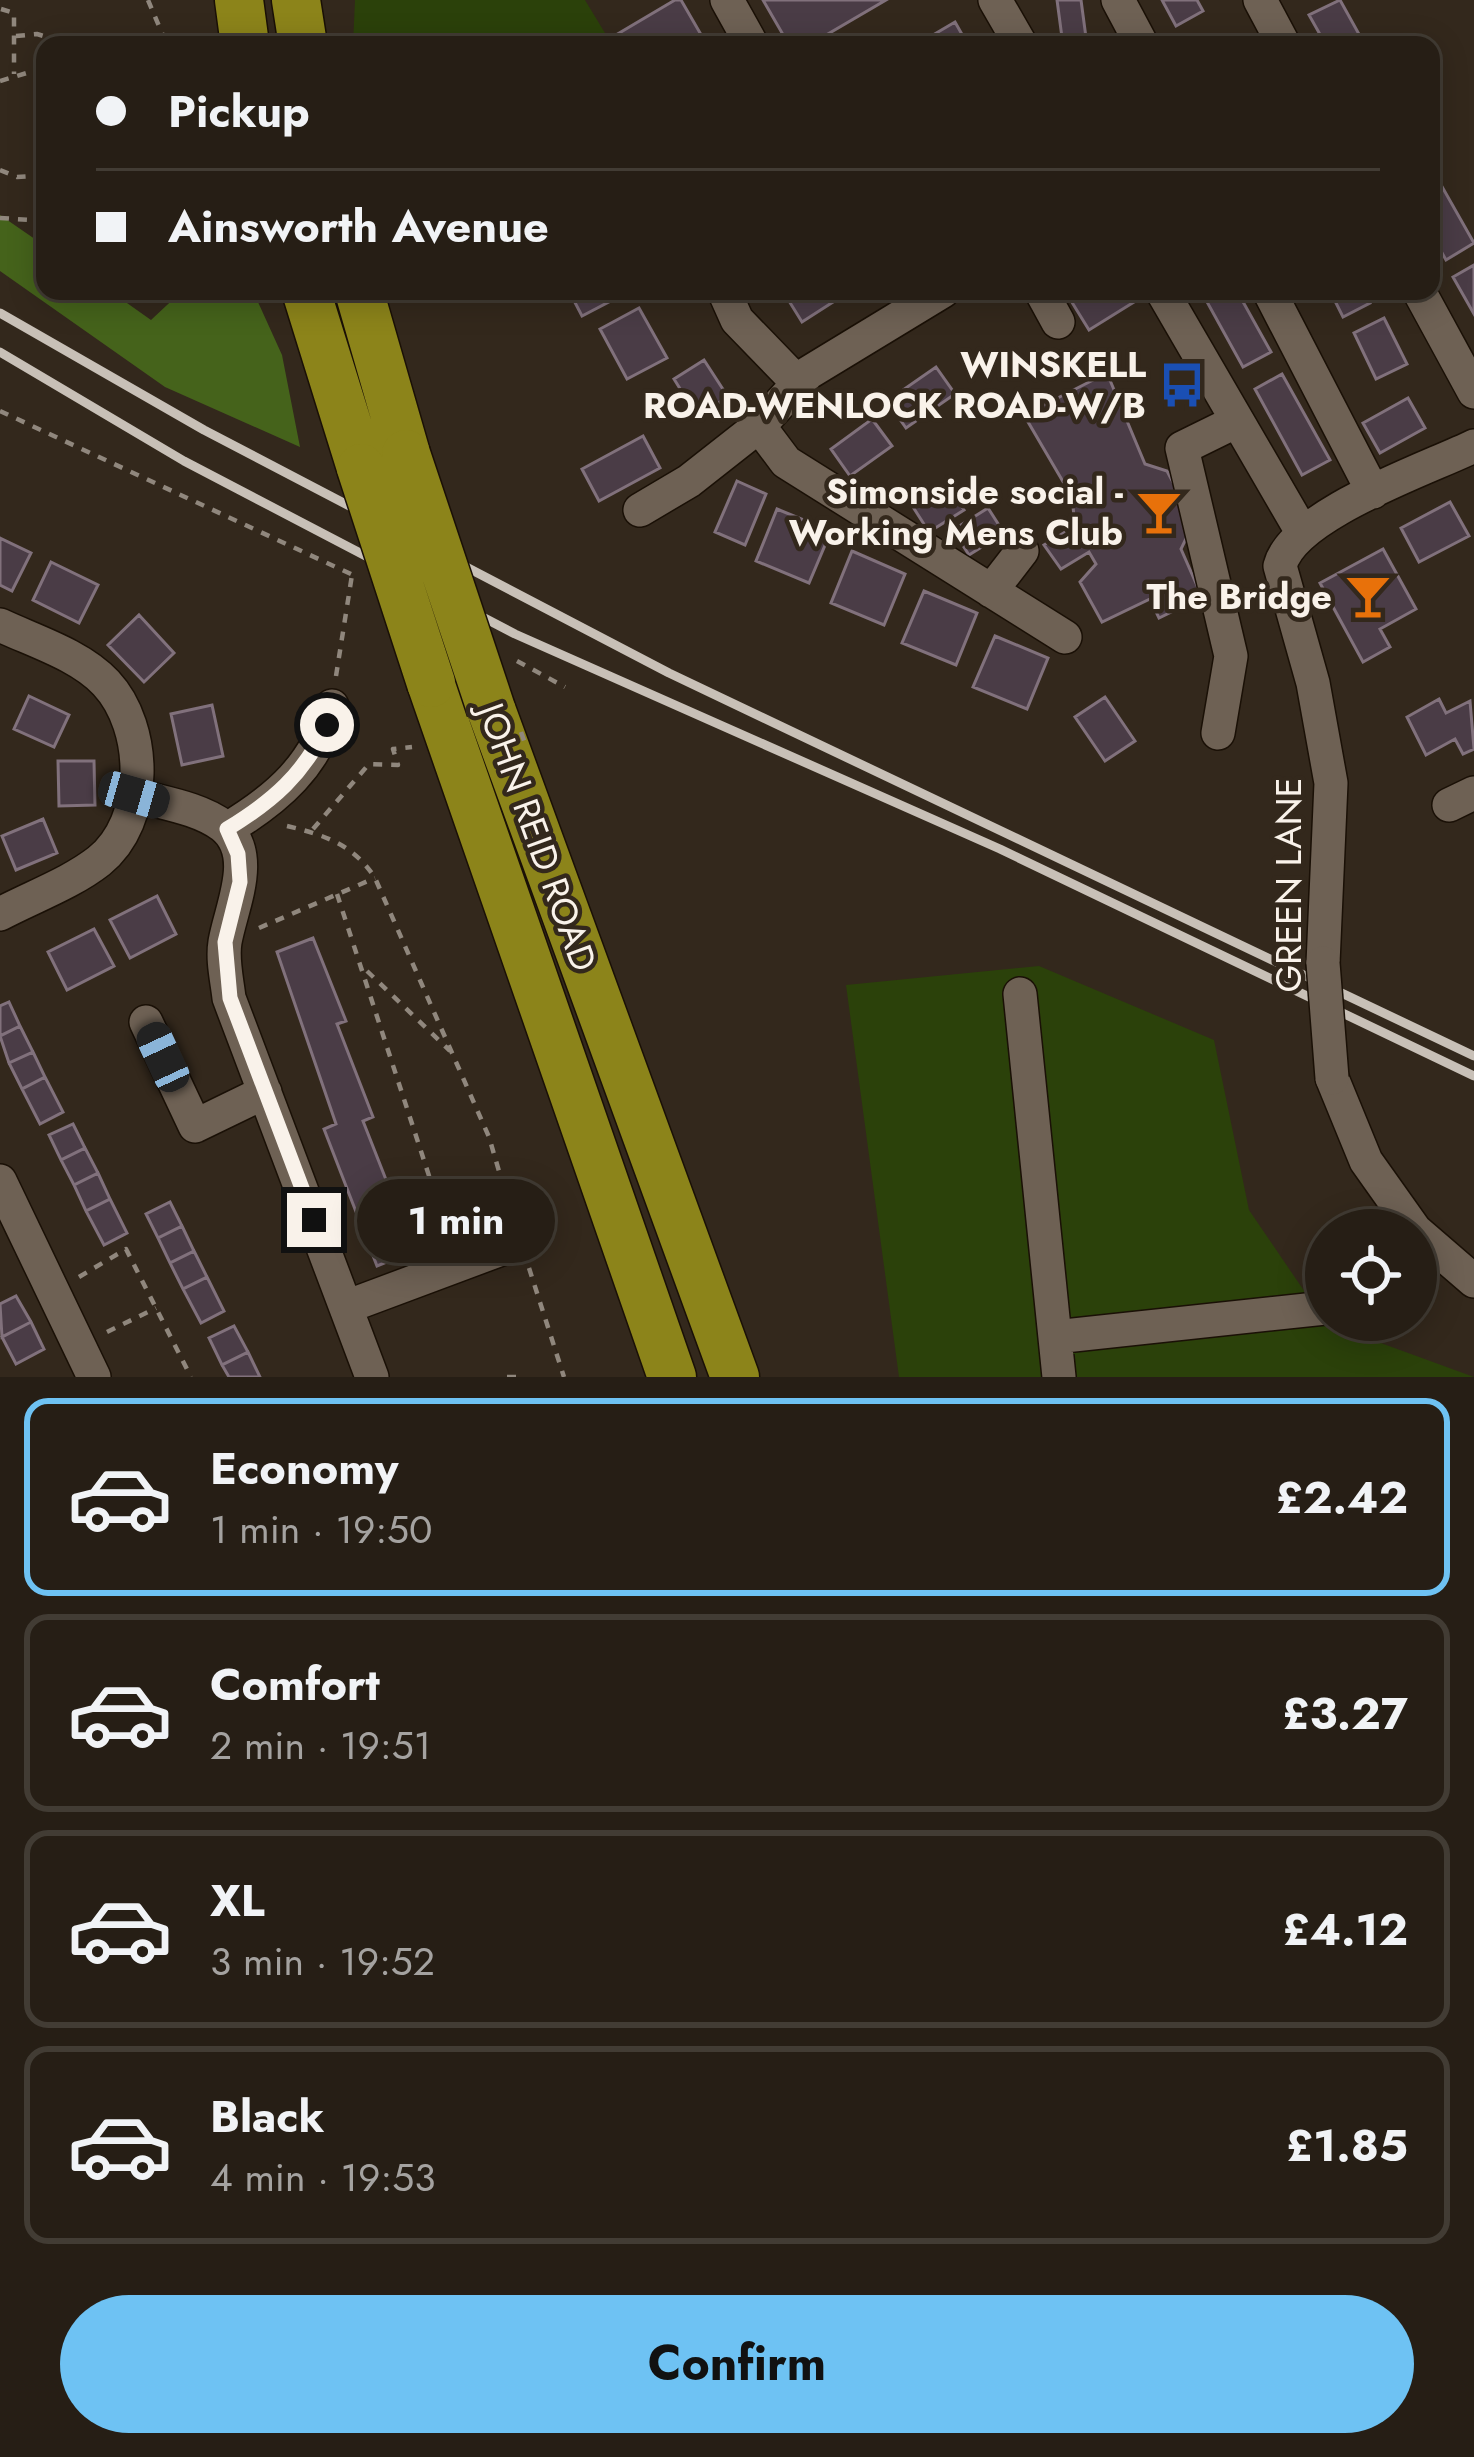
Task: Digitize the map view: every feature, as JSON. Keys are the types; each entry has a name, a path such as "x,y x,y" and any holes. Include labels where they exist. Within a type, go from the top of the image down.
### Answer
{"highway":[{"path":"239,0 244,36"},
{"path":"296,0 302,36"},
{"name":"JOHN REID ROAD","path":"310,300 491,709 735,1377"},
{"name":"JOHN REID ROAD","path":"360,300 384,461 431,682 672,1377"}],"street":[{"path":"727,0 747,36"},
{"path":"995,0 1016,36"},
{"path":"1118,0 1137,36"},
{"path":"1260,0 1279,36"},
{"path":"728,300 736,320 799,383"},
{"path":"880,300 889,323"},
{"path":"640,510 759,427 799,383 928,300"},
{"path":"1046,300 1058,322"},
{"path":"1167,300 1302,532 1373,492 1469,461"},
{"path":"1274,300 1373,492"},
{"path":"1424,300 1474,392"},
{"path":"1218,733 1231,656 1182,448 1238,421"},
{"path":"759,427 786,461 1066,637"},
{"name":"GREEN LANE","path":"1302,532 1284,551 1280,566 1313,682 1330,783 1323,963 1332,1078 1366,1161 1400,1209"},
{"path":"991,591 1022,551"},
{"path":"0,625 104,680 125,709 135,746 134,795 124,829 101,859 0,914"},
{"path":"134,795 237,822 274,800 314,753 332,706"},
{"path":"237,822 240,882 225,942 230,998 372,1377"},
{"path":"1020,994 1059,1377"},
{"path":"146,1022 195,1126 265,1091"},
{"path":"0,1181 53,1292 81,1366"},
{"path":"346,1306 512,1245"},
{"name":"GREEN LANE","path":"1437,1250 1474,1281"},
{"path":"1054,1337 1305,1310"}],"path":[{"path":"148,0 163,36"},
{"path":"1,9 14,13 14,74"},
{"path":"16,36 44,36"},
{"path":"0,80 14,74 36,75"},
{"path":"0,184 1,171 17,177 36,176"},
{"path":"0,218 36,222"},
{"path":"0,411 371,585"},
{"path":"332,706 352,574"},
{"path":"507,656 566,687"},
{"path":"311,831 369,764 398,765 393,749 424,746"},
{"path":"237,822 311,831 361,856 375,878 489,1137 512,1245 564,1377"},
{"path":"225,942 375,878"},
{"path":"337,894 459,1265"},
{"path":"363,968 452,1053"},
{"path":"53,1292 126,1249 191,1377"},
{"path":"81,1366 156,1308"},
{"path":"507,1377 519,1377"}],"green space":[{"path":"355,0 585,0 605,33 600,36 353,36"},
{"path":"0,215 36,240 36,296 0,271"},
{"path":"41,300 123,300 151,320 172,300 257,300 282,355 300,447 165,387"},
{"path":"1039,966 1214,1040 1249,1210 1305,1292 1305,1341 1375,1341 1474,1377 899,1377 846,985"}],"building":[{"path":"681,0 702,36 614,36"},
{"path":"763,0 886,0 824,36 784,36"},
{"path":"1057,0 1081,0 1086,36 1062,36"},
{"path":"1162,0 1197,0 1203,11 1176,26"},
{"path":"1340,0 1360,36 1321,36 1309,15"},
{"path":"955,22 963,36 931,36"},
{"path":"1440,183 1474,243 1446,260 1440,249"},
{"path":"1474,265 1474,314 1453,277"},
{"path":"574,300 612,300 582,316"},
{"path":"832,300 833,302 802,322 789,301"},
{"path":"1071,300 1133,300 1134,302 1089,330"},
{"path":"1206,300 1242,300 1271,352 1243,367"},
{"path":"1334,300 1368,300 1370,303 1343,317"},
{"path":"639,308 667,358 627,379 600,329"},
{"path":"1384,318 1407,364 1376,379 1354,333"},
{"path":"704,360 728,397 697,416 674,379"},
{"path":"936,367 955,394 906,428 887,401"},
{"path":"1107,373 1145,464 1167,471 1194,522 1181,549 1202,597 1159,618 1150,599 1102,622 1080,582 1096,564 1089,552 1061,569 1044,545 1075,526 1072,497 1024,415"},
{"path":"1282,374 1330,460 1302,475 1255,389"},
{"path":"1408,398 1425,428 1380,453 1363,423"},
{"path":"872,419 892,446 850,476 831,449"},
{"path":"643,436 660,468 599,501 582,469"},
{"path":"737,481 766,494 745,545 715,532"},
{"path":"948,485 964,510 929,532 913,507"},
{"path":"1450,502 1469,536 1419,562 1401,528"},
{"path":"988,508 1004,533 969,555 953,530"},
{"path":"777,509 831,531 809,583 756,561"},
{"path":"0,538 31,553 12,591 0,585"},
{"name":"The Bridge","path":"1383,549 1416,609 1380,629 1390,647 1363,662 1320,583"},
{"path":"852,551 905,574 884,625 831,603"},
{"path":"51,562 98,585 79,623 33,600"},
{"path":"924,591 977,613 956,665 902,643"},
{"path":"139,615 174,653 144,682 108,645"},
{"path":"995,636 1048,658 1027,709 973,687"},
{"path":"29,696 69,715 54,747 14,729"},
{"path":"1105,697 1135,741 1105,761 1075,717"},
{"path":"1439,699 1446,713 1470,701 1474,749 1463,754 1455,739 1426,755 1407,717"},
{"path":"212,705 223,756 182,765 171,714"},
{"path":"58,761 94,761 95,805 59,806"},
{"path":"43,819 57,853 16,870 2,836"},
{"path":"157,896 176,934 130,958 110,920"},
{"path":"94,929 114,966 67,990 48,952"},
{"path":"313,938 346,1021 337,1024 373,1117 363,1121 414,1251 377,1266 324,1129 336,1124 277,952"},
{"path":"9,1002 20,1026 0,1036 0,1006"},
{"path":"20,1026 33,1052 9,1063 0,1036"},
{"path":"33,1052 45,1077 22,1089 9,1063"},
{"path":"45,1077 63,1112 40,1124 22,1089"},
{"path":"73,1124 85,1148 61,1160 49,1135"},
{"path":"85,1148 98,1173 74,1185 61,1160"},
{"path":"98,1173 110,1199 86,1211 74,1185"},
{"path":"110,1199 127,1233 104,1245 86,1211"},
{"path":"170,1202 182,1226 158,1238 146,1214"},
{"path":"182,1226 194,1251 170,1263 158,1238"},
{"path":"194,1251 207,1277 183,1289 170,1263"},
{"path":"207,1277 224,1311 201,1323 183,1289"},
{"path":"16,1296 31,1322 2,1337 0,1304"},
{"path":"31,1322 44,1349 16,1364 2,1337"},
{"path":"234,1326 248,1352 222,1365 209,1338"},
{"path":"248,1352 260,1377 229,1377 222,1365"}],"railway":[{"path":"0,313 204,430 669,673 1474,1056"},
{"path":"0,352 184,461 515,634 1000,849 1474,1076"}],"place":[{"name":"WINSKELL ROAD-WENLOCK ROAD-W/B","path":"1182,385"},
{"name":"Simonside social - Working Mens Club","path":"1159,512"},
{"name":"The Bridge","path":"1368,596"}],"route":[{"path":"314,1220 230,998 225,942 240,882 238,854 227,829 274,800 314,753 327,725"}]}
